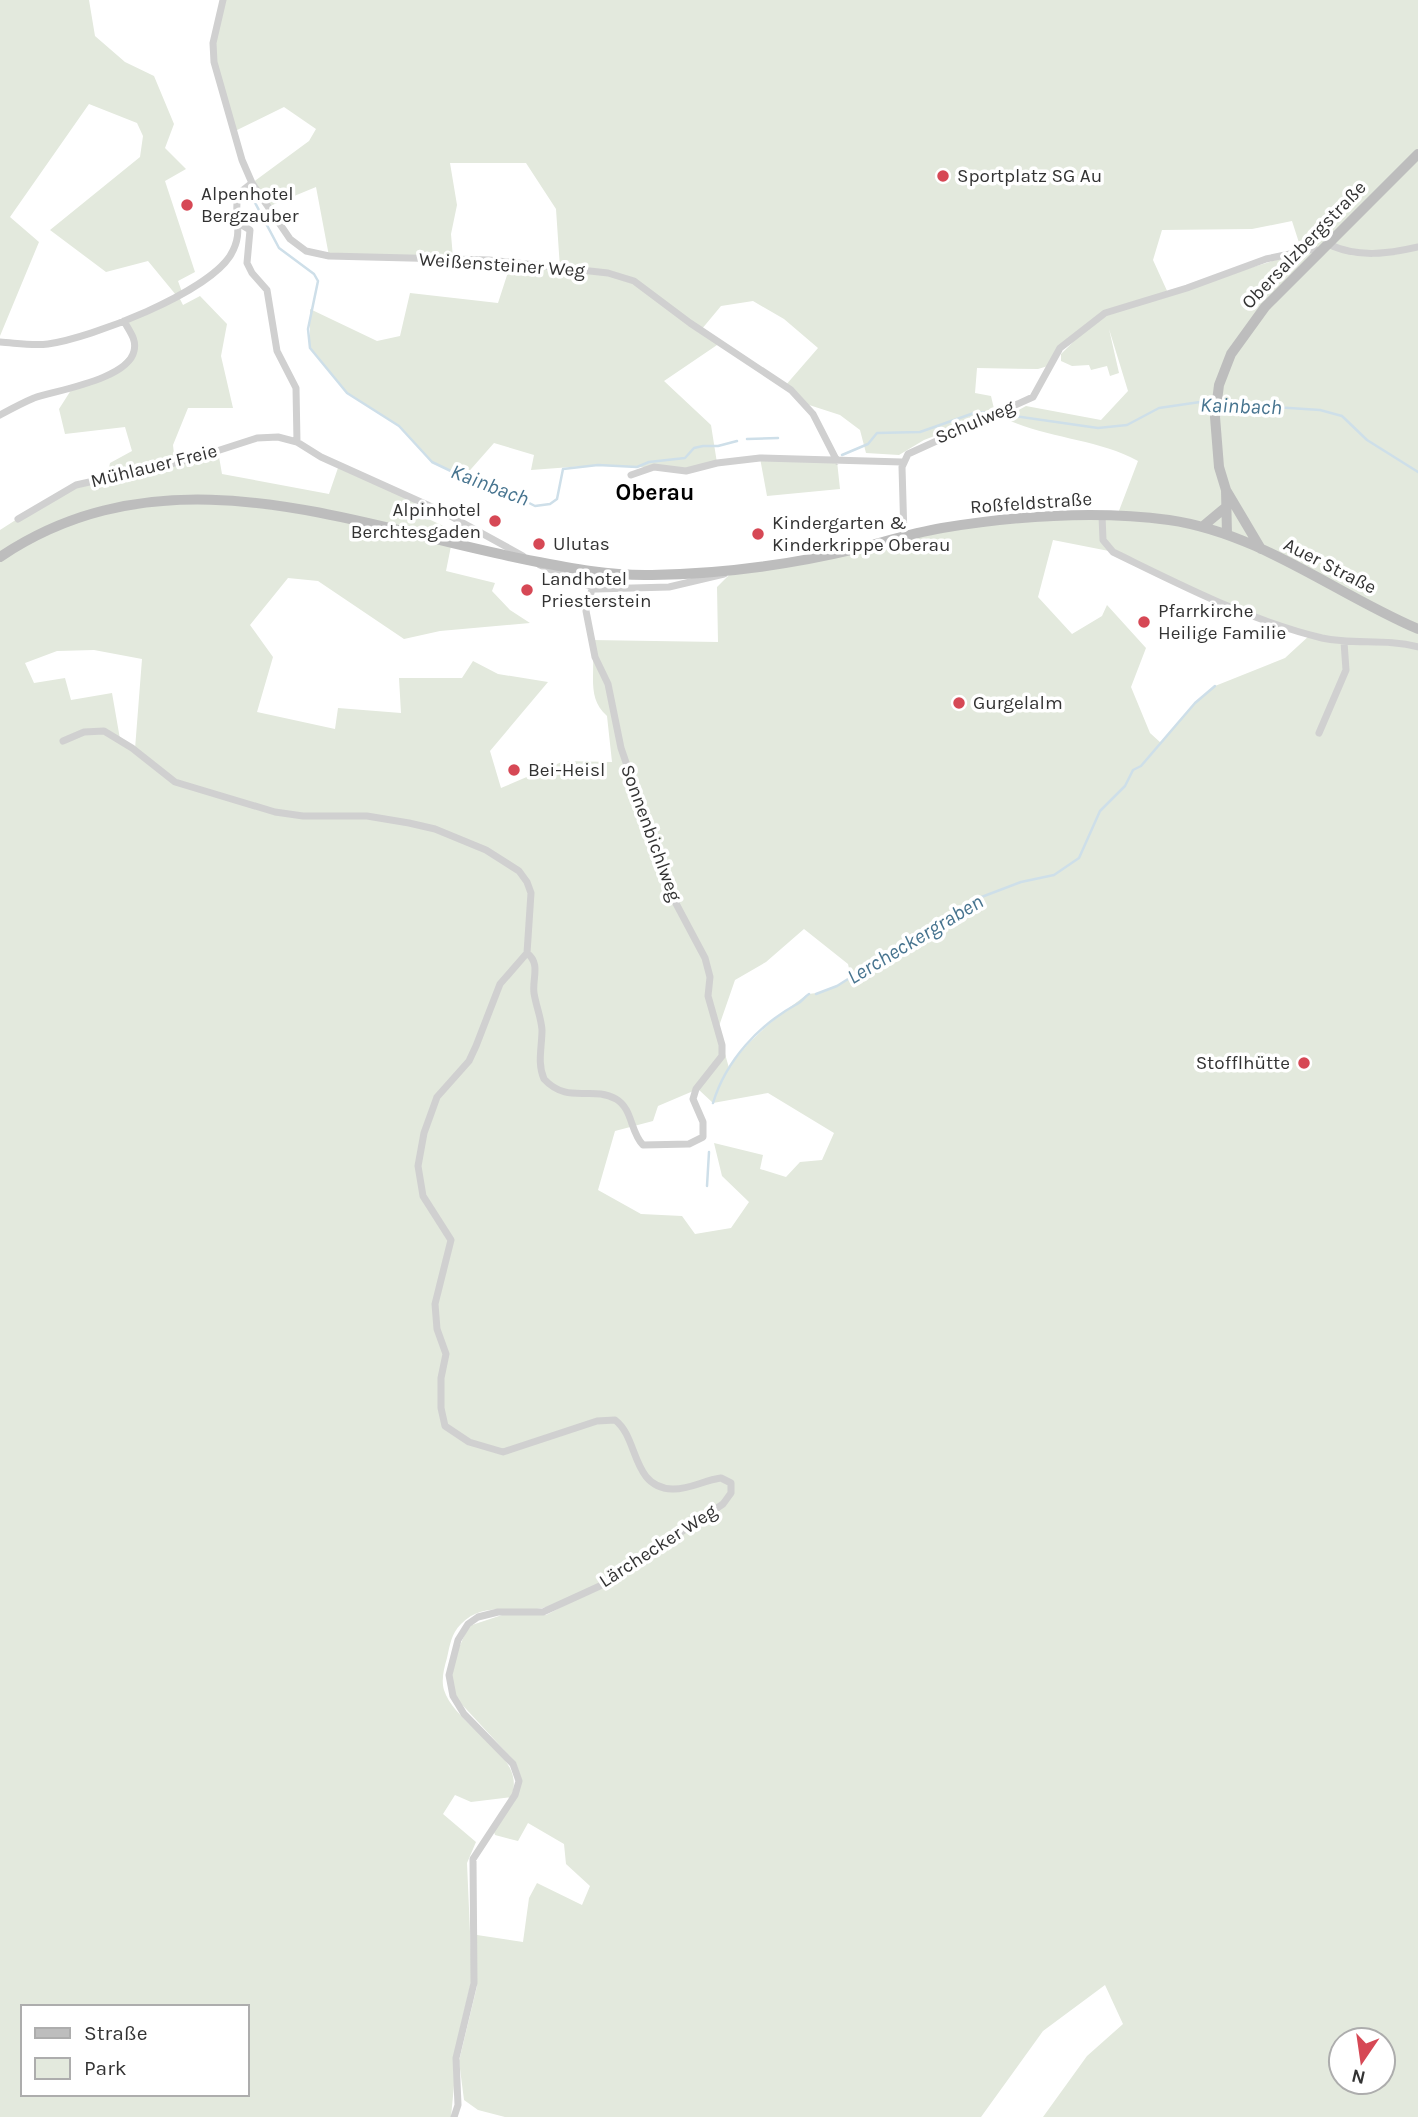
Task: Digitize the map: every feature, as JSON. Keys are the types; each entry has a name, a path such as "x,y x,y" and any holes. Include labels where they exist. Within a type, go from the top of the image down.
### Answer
{"main road":[{"name":"Obersalzbergstraße","path":"1261,550 1226,490 1219,467 1215,416 1219,386 1231,354 1243,333 1265,307 1418,155"},
{"name":"Obersalzbergstraße","path":"1226,490 1227,534"},
{"name":"Roßfeldstraße","path":"0,557 53,529 94,514 159,501 230,498 300,509 531,561 613,573 732,572 825,556 940,528 1022,519 1102,516 1167,520 1227,534"},
{"path":"1202,527 1226,507"},
{"path":"1227,534 1239,522 1241,515"},
{"name":"Auer Straße","path":"1227,534 1418,629"}],"street":[{"name":"Weißensteiner Weg","path":"223,0 213,43 214,62 236,141 252,183 290,239 306,251 317,255 489,260 608,273 634,281 690,323 791,390 813,414 837,461"},
{"path":"0,342 45,344 80,337 124,321 183,292 218,270 236,244 240,224 238,194 252,183"},
{"path":"240,224 250,230 249,269 268,290 277,351 296,388 298,442"},
{"name":"Schulweg","path":"902,462 908,454 925,443 1000,414 1033,397 1060,348 1105,313 1187,288 1266,259 1324,248 1375,254 1418,247"},
{"path":"1288,255 1296,260 1302,271"},
{"path":"0,415 33,399 96,380 124,366 134,350 134,337 124,321"},
{"name":"Mühlauer Freie","path":"18,519 61,491 88,481 191,459 257,438 278,437 298,442 321,457 443,512 531,561"},
{"path":"631,475 654,467 686,471 717,463 760,458 902,462 904,536"},
{"path":"1102,516 1103,540 1114,552 1220,605 1311,635 1344,642 1394,641 1418,646"},
{"name":"Roßfeldstraße","path":"531,561 592,589 669,587 732,572"},
{"name":"Sonnenbichlweg","path":"63,741 84,732 104,731 132,748 175,782 275,812 303,816 367,816 409,822 435,829 486,850 519,871 527,881 531,893 527,953 536,968 534,995 542,1028 540,1061 544,1079 559,1091 572,1095 608,1094 619,1100 627,1109 643,1145 689,1144 701,1141 705,1128 693,1099 696,1088 722,1056 720,1037 708,996 708,968 672,896 621,748 608,684 595,657 586,611 592,589"},
{"path":"1319,733 1346,670 1344,642"},
{"name":"Lärchecker Weg","path":"454,2117 458,2105 456,2058 474,1983 473,1859 515,1795 519,1781 513,1764 464,1714 453,1696 449,1675 457,1640 468,1624 478,1617 498,1612 543,1612 602,1585 723,1504 732,1489 731,1483 721,1478 679,1489 657,1486 639,1468 623,1428 615,1420 606,1418 503,1452 458,1436 445,1426 441,1418 441,1378 446,1354 437,1329 435,1304 451,1240 423,1196 418,1166 421,1148 438,1097 469,1061 500,984 527,953"}],"green space":[{"path":"0,0 89,0 95,36 125,62 154,76 174,124 165,148 186,169 165,181 195,272 178,281 182,292 178,295 183,305 200,296 227,324 221,356 233,408 188,408 173,445 175,463 218,451 222,474 329,494 339,465 424,504 420,515 454,531 446,571 495,583 492,591 510,610 530,623 440,631 404,639 318,581 288,578 250,625 273,657 257,712 335,729 338,708 401,713 399,678 462,678 473,661 498,674 548,682 490,751 501,788 564,761 612,762 607,716 600,708 594,691 591,640 718,642 717,587 732,572 940,528 1117,516 1138,461 1122,453 1020,425 1004,418 1026,406 1101,420 1128,391 1109,329 1119,373 1110,376 1107,366 1091,370 1089,365 1072,366 1061,361 1061,354 1073,342 1074,335 1048,366 1038,369 977,368 975,393 991,396 995,413 924,440 899,455 866,453 860,430 840,415 806,404 785,386 818,348 784,319 753,301 721,306 701,330 720,343 664,381 711,425 717,463 694,470 598,465 531,470 534,455 494,443 464,477 432,462 399,426 347,393 310,348 310,309 377,341 400,336 410,293 498,303 511,263 560,268 556,209 526,163 450,163 457,205 451,234 453,258 329,256 316,187 270,206 252,183 309,141 316,129 284,107 233,132 213,51 223,0 1418,0 1418,2117 1043,2117 1087,2056 1123,2024 1105,1985 1043,2031 981,2117 505,2117 478,2110 464,2100 459,2061 477,1986 477,1935 523,1942 529,1898 537,1883 582,1905 590,1886 566,1864 564,1844 528,1823 518,1841 495,1835 494,1832 522,1781 516,1763 455,1697 452,1679 454,1661 469,1626 502,1615 546,1615 632,1571 629,1565 584,1592 549,1607 527,1610 497,1609 478,1613 461,1624 451,1640 443,1674 444,1690 462,1717 501,1755 510,1768 514,1782 511,1797 471,1802 455,1795 443,1814 476,1842 467,1863 472,1978 459,2033 451,2117 0,2117 0,530 61,491 107,477 110,463 132,451 125,427 65,434 59,409 73,387 114,372 134,350 124,321 176,295 148,261 106,272 50,230 140,157 143,136 137,123 89,104 10,217 39,242 0,336","holes":["1292,221 1302,252 1168,293 1153,260 1162,230 1252,229","1053,540 1114,552 1220,605 1310,635 1285,658 1215,686 1195,703 1161,743 1150,733 1131,687 1146,648 1107,605 1102,616 1072,634 1038,597","94,650 142,659 135,749 120,739 112,693 71,700 65,678 34,683 25,663 57,651","804,929 848,964 851,977 829,990 805,996 754,1038 729,1068 718,1029 735,980 766,962","698,1089 713,1103 768,1093 834,1133 822,1160 800,1162 786,1177 760,1169 763,1155 714,1143 722,1176 749,1202 731,1228 695,1234 682,1216 641,1214 598,1190 615,1131 653,1121 658,1106"]},
{"path":"760,458 837,461 840,489 767,496"}],"waterway":[{"name":"Kainbach","path":"252,197 279,248 314,274 318,281 308,329 310,348 347,393 399,426 432,462 480,485 506,491 535,506 550,504 557,499 563,469 598,465 637,467 649,462 685,458 694,448 737,441"},
{"name":"Kainbach","path":"1007,415 1098,428 1127,425 1159,408 1200,402 1320,410 1342,416 1367,440 1418,472"},
{"name":"Kainbach","path":"842,455 868,444 877,433 920,432 974,413 992,412"},
{"name":"Kainbach","path":"747,439 778,438"},
{"name":"Lercheckergraben","path":"816,994 837,986 971,901 1021,882 1054,875 1079,858 1100,811 1125,786 1133,770 1141,766 1195,703 1215,686"},
{"name":"Lercheckergraben","path":"713,1103 726,1072 746,1045 770,1022 809,994"},
{"name":"Lercheckergraben","path":"707,1186 709,1152"}],"place":[{"name":"Sportplatz SG Au","path":"943,176"},
{"name":"Alpenhotel Bergzauber","path":"187,205"},
{"name":"Alpinhotel Berchtesgaden","path":"495,521"},
{"name":"Kindergarten & Kinderkrippe Oberau","path":"758,534"},
{"name":"Ulutas","path":"539,544"},
{"name":"Landhotel Priesterstein","path":"527,590"},
{"name":"Pfarrkirche Heilige Familie","path":"1144,622"},
{"name":"Gurgelalm","path":"959,703"},
{"name":"Bei-Heisl","path":"514,770"},
{"name":"Stofflhütte","path":"1304,1063"}],"district":[{"name":"Oberau","path":"655,492"}]}
